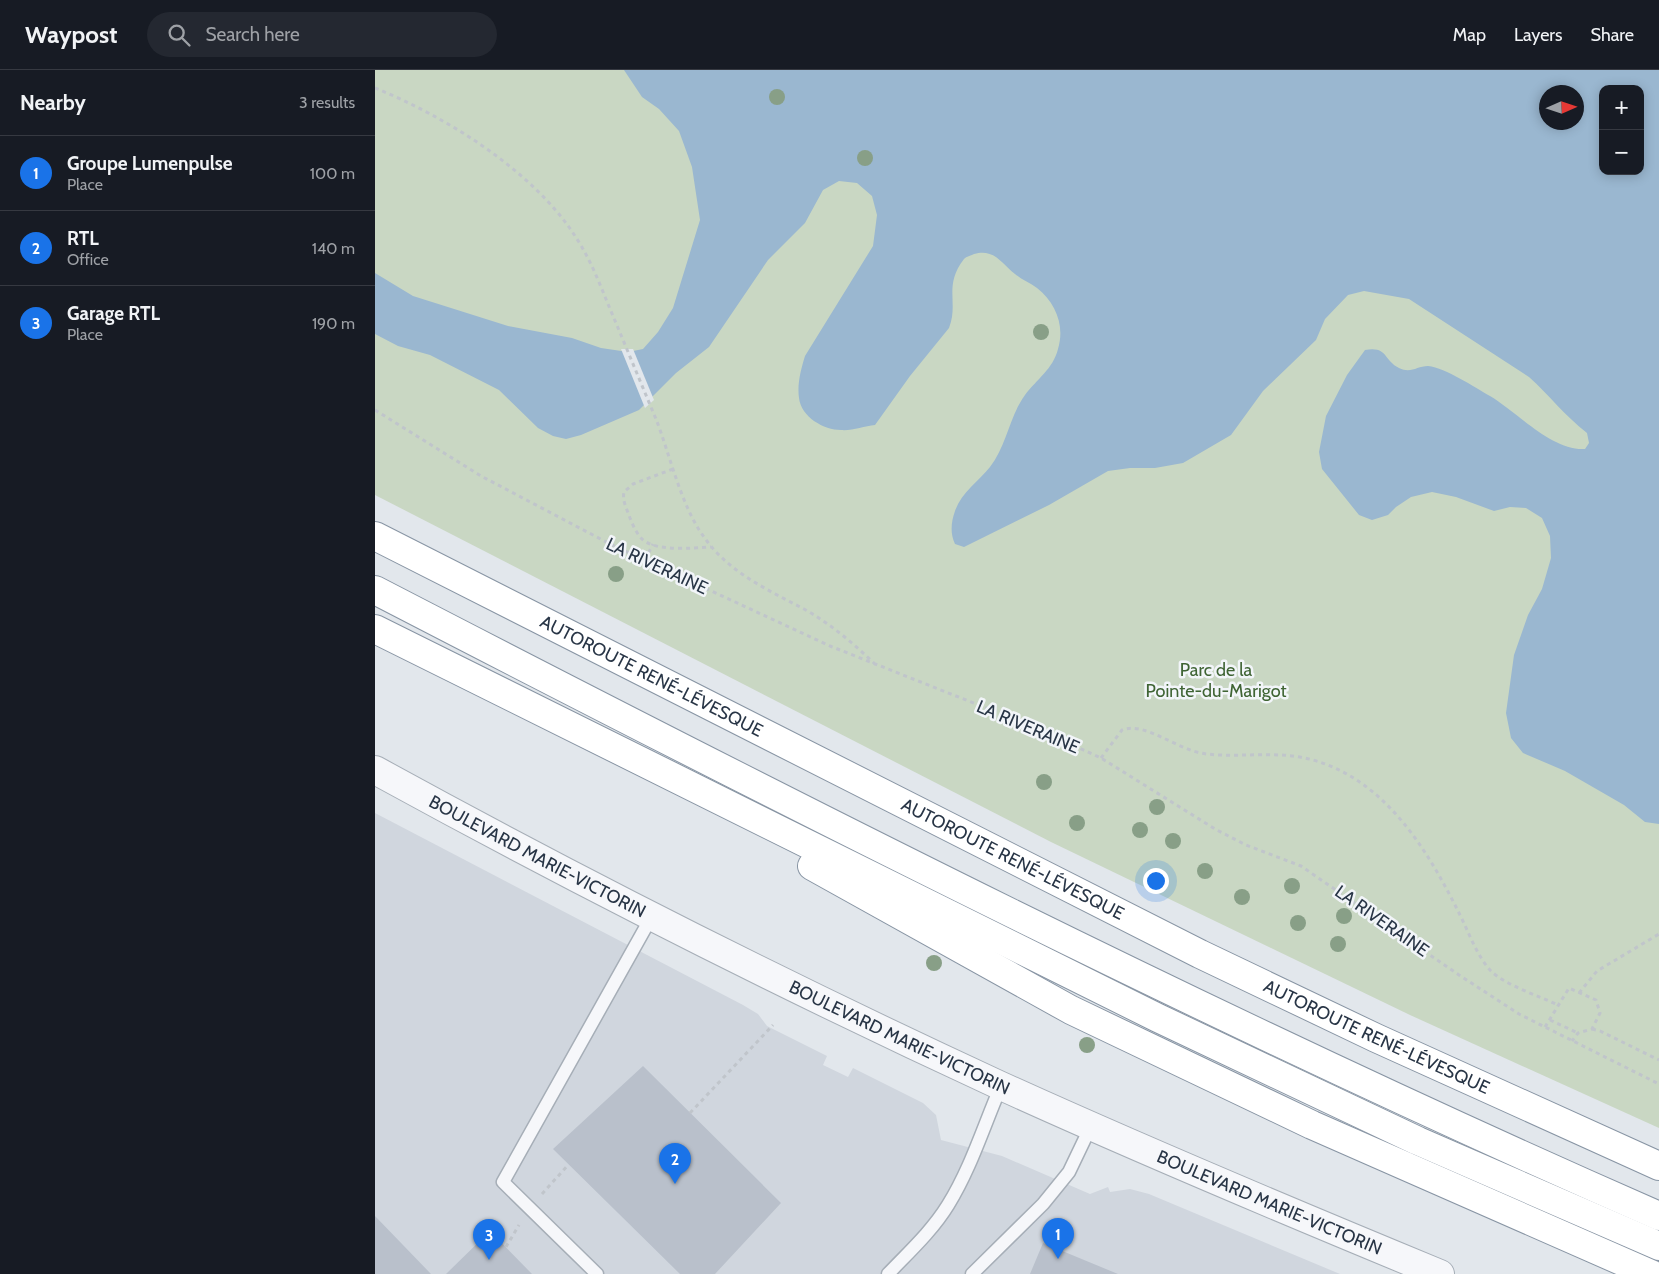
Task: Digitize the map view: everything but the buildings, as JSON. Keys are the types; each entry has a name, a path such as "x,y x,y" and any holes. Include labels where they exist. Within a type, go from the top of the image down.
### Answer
{"highway":[{"name":"AUTOROUTE RENÉ-LÉVESQUE","path":"375,536 1191,950 1385,1042 1659,1166"},
{"path":"375,590 1013,914 1507,1150 1659,1216"},
{"path":"375,629 1176,1027 1418,1141 1659,1246"},
{"path":"492,687 1071,1010 1312,1125 1651,1274"}],"street":[{"name":"BOULEVARD MARIE-VICTORIN","path":"375,770 652,916 784,983 1001,1086 1265,1202 1440,1274"}],"lane":[{"path":"597,1274 503,1182 652,916"},
{"path":"888,1274 924,1236 948,1204 966,1172 1001,1086"},
{"path":"974,1274 1043,1204 1069,1172 1091,1126"}],"path":[{"path":"375,88 404,100 460,130 510,167 548,202 577,238 617,325 656,421 673,469 702,536 711,547 756,584 805,610 844,635 878,667"},
{"name":"LA RIVERAINE","path":"375,410 510,492 645,560 789,628 878,667 1029,725 1101,758 1215,829 1246,845 1301,866 1492,997 1545,1027 1659,1084"},
{"path":"673,469 633,484 624,492 623,502 636,530 642,539 653,544 681,549 711,547"},
{"path":"645,560 653,544"},
{"path":"1101,758 1121,730 1137,727 1148,730 1187,750 1219,755 1294,756 1311,759 1342,770 1385,801 1404,822 1457,908 1491,971 1558,1006"},
{"path":"1579,993 1597,971 1659,934"},
{"path":"1545,1027 1569,988 1596,1000 1600,1012 1592,1029"},
{"path":"1549,1020 1578,1033"},
{"path":"690,1113 773,1025"},
{"path":"1572,1041 1578,1033 1592,1029 1600,1031 1659,1060"}],"shaded area":[{"path":"375,813 743,1005 758,1014 767,1026 827,1056 823,1065 848,1077 853,1068 923,1103 936,1115 941,1140 1002,1156 1090,1194 1108,1187 1110,1192 1130,1189 1149,1194 1340,1274 375,1274"}],"green space":[{"name":"Parc de la Pointe-du-Marigot","path":"375,70 881,70 1238,195 1659,442 1659,1128 1410,1015 1051,842 375,495"}],"water":[{"path":"624,70 1659,70 1659,824 1645,822 1624,805 1565,771 1523,753 1511,738 1506,713 1514,655 1528,615 1542,589 1551,558 1550,536 1542,518 1526,508 1510,507 1494,511 1456,497 1432,492 1411,497 1388,515 1372,520 1359,515 1322,469 1319,452 1326,416 1347,375 1365,350 1372,349 1382,352 1394,365 1403,370 1428,366 1451,374 1490,396 1535,429 1560,444 1585,449 1589,443 1587,433 1529,377 1409,299 1364,291 1348,295 1325,319 1316,340 1263,391 1231,435 1183,463 1155,468 1130,468 1108,471 1049,505 964,547 955,544 952,536 955,511 961,498 986,472 996,458 1015,412 1025,395 1044,374 1056,356 1060,340 1057,316 1044,294 1018,276 997,258 987,253 974,254 967,257 954,278 953,310 949,328 910,376 875,425 841,430 828,428 814,421 804,411 799,398 799,382 805,356 873,246 877,215 872,196 857,183 839,181 823,190 805,223 768,260 709,347 676,373 639,410 581,435 566,439 553,436 538,428 499,390 430,355 398,346 375,334 375,273 413,296 508,326 572,338 601,348 628,352 643,349 658,332 673,308 700,220 692,167 679,131 659,109 642,97"}],"pier":[{"path":"621,349 633,349 654,400 645,408"}],"place":[{"name":"RTL","path":"675,1184"},
{"name":"Groupe Lumenpulse","path":"1058,1259"},
{"name":"Garage RTL","path":"489,1260"}]}
